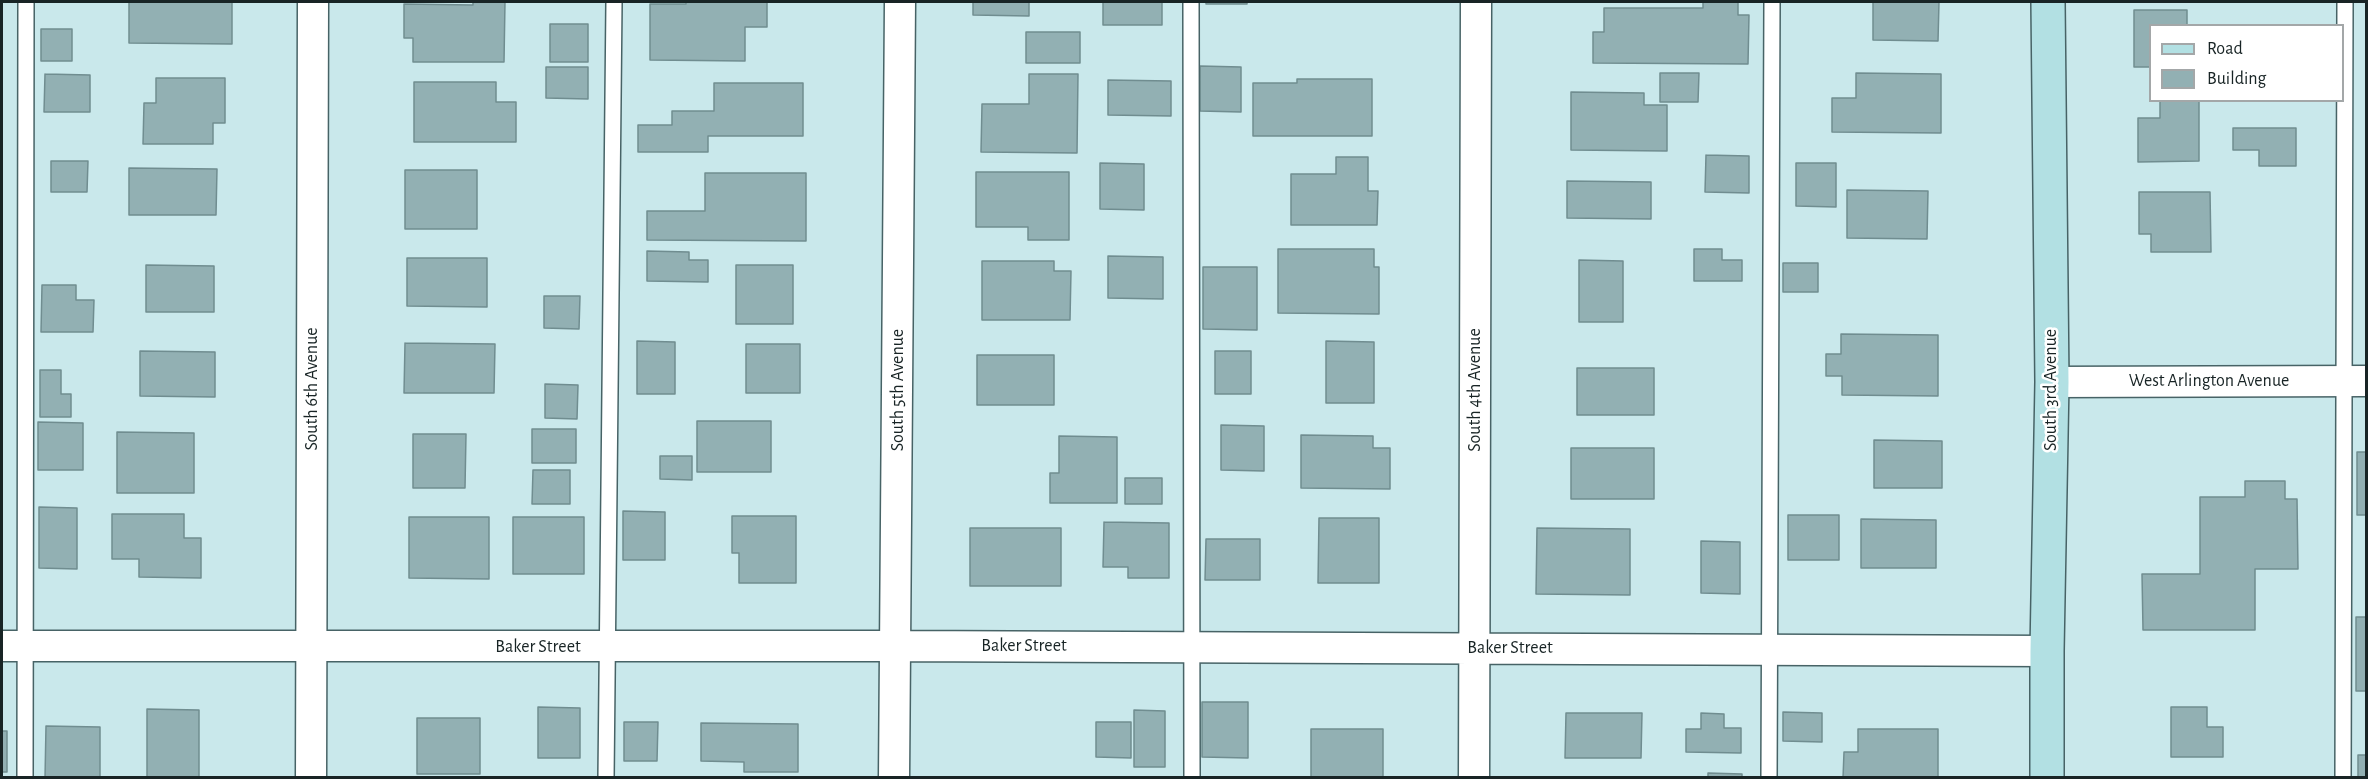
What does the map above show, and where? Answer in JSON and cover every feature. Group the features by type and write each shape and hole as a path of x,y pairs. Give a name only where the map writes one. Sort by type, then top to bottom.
{"street":[{"name":"South 6th Avenue","path":"311,777 313,2"},
{"name":"South 5th Avenue","path":"894,777 897,646 900,2"},
{"name":"South 4th Avenue","path":"1474,777 1476,2"},
{"name":"South 3rd Avenue","path":"2047,777 2052,382 2048,2"},
{"name":"West Arlington Avenue","path":"2052,382 2355,381"},
{"name":"Baker Street","path":"13,646 897,646 2047,651"}],"lane":[{"path":"25,777 13,646 26,2"},
{"path":"606,777 614,2"},
{"path":"1191,2 1194,647 1192,777"},
{"path":"1769,777 1772,2"},
{"path":"2343,777 2355,381 2345,2"}],"building":[{"path":"129,2 232,2 232,44 129,43"},
{"path":"473,2 505,2 504,62 413,62 413,38 404,38 404,4 473,5"},
{"path":"686,2 767,2 767,27 745,27 745,61 650,60 650,4 686,4"},
{"path":"973,2 1029,2 1029,16 973,15"},
{"path":"1103,2 1162,2 1162,25 1103,25"},
{"path":"1206,2 1247,2 1247,4 1206,4"},
{"path":"1703,2 1738,2 1738,15 1749,15 1748,64 1593,63 1593,32 1604,32 1604,8 1703,8"},
{"path":"1873,2 1939,2 1938,41 1873,40"},
{"path":"2134,10 2187,10 2187,24 2149,24 2149,67 2134,67"},
{"path":"550,24 588,24 588,62 550,62"},
{"path":"41,29 72,29 72,61 41,61"},
{"path":"1026,32 1080,32 1080,63 1026,63"},
{"path":"1200,66 1241,67 1241,112 1200,111"},
{"path":"546,67 588,67 588,99 546,98"},
{"path":"1660,73 1699,73 1698,102 1660,102"},
{"path":"1856,73 1941,74 1941,133 1832,132 1832,98 1856,98"},
{"path":"45,74 90,75 90,112 44,112"},
{"path":"1029,74 1078,74 1077,153 981,152 982,104 1029,104"},
{"path":"156,78 225,78 225,123 213,123 213,144 143,144 144,103 156,103"},
{"path":"1297,79 1372,79 1372,136 1253,136 1253,83 1297,83"},
{"path":"1108,80 1171,81 1171,116 1108,115"},
{"path":"414,82 496,82 496,102 516,102 516,142 414,142"},
{"path":"714,83 803,83 803,136 708,136 708,152 638,152 638,125 672,125 672,111 714,111"},
{"path":"1571,92 1644,93 1644,105 1667,105 1667,151 1571,150"},
{"path":"2160,102 2199,102 2199,161 2138,162 2138,118 2160,118"},
{"path":"2233,128 2296,128 2296,166 2259,166 2259,150 2233,150"},
{"path":"1706,155 1749,156 1749,193 1705,192"},
{"path":"1336,157 1368,157 1368,191 1378,191 1377,225 1291,225 1291,174 1336,174"},
{"path":"51,161 88,161 87,192 51,192"},
{"path":"1100,163 1144,164 1144,210 1100,209"},
{"path":"1796,163 1836,163 1836,207 1796,206"},
{"path":"129,168 217,169 216,215 129,215"},
{"path":"405,170 477,170 477,229 405,229"},
{"path":"976,172 1069,172 1069,240 1028,240 1028,227 976,227"},
{"path":"705,173 806,173 806,241 647,240 647,211 705,211"},
{"path":"1567,181 1651,182 1651,219 1567,218"},
{"path":"1847,190 1928,191 1927,239 1847,238"},
{"path":"2139,192 2210,192 2211,252 2151,252 2151,234 2139,234"},
{"path":"1278,249 1374,249 1374,267 1379,267 1379,314 1278,313"},
{"path":"1694,249 1722,249 1722,260 1742,260 1742,281 1694,281"},
{"path":"647,251 689,252 689,260 708,260 708,282 647,281"},
{"path":"1108,256 1163,257 1163,299 1108,298"},
{"path":"407,258 487,258 487,307 407,306"},
{"path":"1579,260 1623,261 1623,322 1579,322"},
{"path":"982,261 1054,261 1054,271 1071,271 1070,320 982,320"},
{"path":"1783,263 1818,263 1818,292 1783,292"},
{"path":"146,265 214,266 214,312 146,312"},
{"path":"736,265 793,265 793,324 736,324"},
{"path":"1203,267 1257,267 1257,330 1203,329"},
{"path":"42,285 76,285 76,300 94,300 93,332 41,332"},
{"path":"544,296 580,296 579,329 544,328"},
{"path":"1841,334 1938,335 1938,396 1842,395 1842,376 1826,376 1826,354 1841,354"},
{"path":"637,341 675,342 675,394 637,394"},
{"path":"1326,341 1374,342 1374,403 1326,403"},
{"path":"405,343 495,344 494,393 404,393"},
{"path":"746,344 800,344 800,393 746,393"},
{"path":"140,351 215,352 215,397 140,396"},
{"path":"1215,351 1251,351 1251,394 1215,394"},
{"path":"977,355 1054,355 1054,405 977,405"},
{"path":"1577,368 1654,368 1654,415 1577,415"},
{"path":"40,370 61,370 61,394 71,394 71,417 40,417"},
{"path":"545,384 578,385 577,419 545,418"},
{"path":"697,421 771,421 771,472 697,472"},
{"path":"38,422 83,423 83,470 38,470"},
{"path":"1221,425 1264,426 1264,471 1221,470"},
{"path":"532,429 576,429 576,463 532,463"},
{"path":"117,432 194,433 194,493 117,493"},
{"path":"413,434 466,434 465,488 413,488"},
{"path":"1301,435 1373,436 1373,448 1390,448 1390,489 1301,488"},
{"path":"1059,436 1117,437 1117,503 1050,503 1050,473 1059,473"},
{"path":"1874,440 1942,441 1942,488 1874,488"},
{"path":"1571,448 1654,448 1654,499 1571,499"},
{"path":"2357,452 2366,452 2366,515 2357,515"},
{"path":"660,456 692,456 692,480 660,479"},
{"path":"533,470 570,470 570,504 532,504"},
{"path":"1125,478 1162,478 1162,504 1125,504"},
{"path":"2245,481 2285,481 2285,499 2297,499 2298,569 2255,569 2255,630 2143,630 2142,574 2200,574 2200,497 2245,497"},
{"path":"39,507 77,508 77,569 39,568"},
{"path":"623,511 665,512 665,560 623,560"},
{"path":"112,514 184,514 184,538 201,538 201,578 139,577 139,559 112,559"},
{"path":"1788,515 1839,515 1839,560 1788,560"},
{"path":"732,516 796,516 796,583 739,583 739,553 732,553"},
{"path":"409,517 489,517 489,579 409,578"},
{"path":"513,517 584,517 584,574 513,574"},
{"path":"1319,518 1379,518 1379,583 1318,583"},
{"path":"1861,519 1936,520 1936,568 1861,568"},
{"path":"1104,522 1169,523 1169,578 1128,578 1128,567 1103,567"},
{"path":"970,528 1061,528 1061,586 970,586"},
{"path":"1537,528 1630,529 1630,595 1536,594"},
{"path":"1206,539 1260,539 1260,580 1205,580"},
{"path":"1701,541 1740,542 1740,594 1701,593"},
{"path":"2356,617 2366,617 2366,691 2356,691"},
{"path":"1202,702 1248,702 1248,758 1202,757"},
{"path":"538,707 580,708 580,758 538,758"},
{"path":"2171,707 2207,707 2207,727 2223,727 2223,757 2171,757"},
{"path":"147,709 199,710 199,778 147,778"},
{"path":"1134,710 1165,711 1165,767 1134,767"},
{"path":"1783,712 1822,713 1822,742 1783,741"},
{"path":"1566,713 1642,713 1641,758 1565,758"},
{"path":"1701,713 1724,714 1724,728 1741,728 1741,753 1686,752 1686,729 1701,729"},
{"path":"417,718 480,718 480,774 417,774"},
{"path":"624,722 658,722 657,761 624,761"},
{"path":"1096,722 1131,722 1131,758 1096,757"},
{"path":"701,723 798,724 798,772 744,772 744,762 701,761"},
{"path":"46,726 100,727 100,778 45,778"},
{"path":"1311,729 1383,729 1383,778 1311,778"},
{"path":"1858,729 1938,729 1938,778 1843,778 1844,752 1858,752"},
{"path":"2,731 7,731 7,772 2,772"},
{"path":"2358,755 2366,755 2366,778 2358,778"},
{"path":"1708,773 1742,774 1742,778 1708,778"}]}
